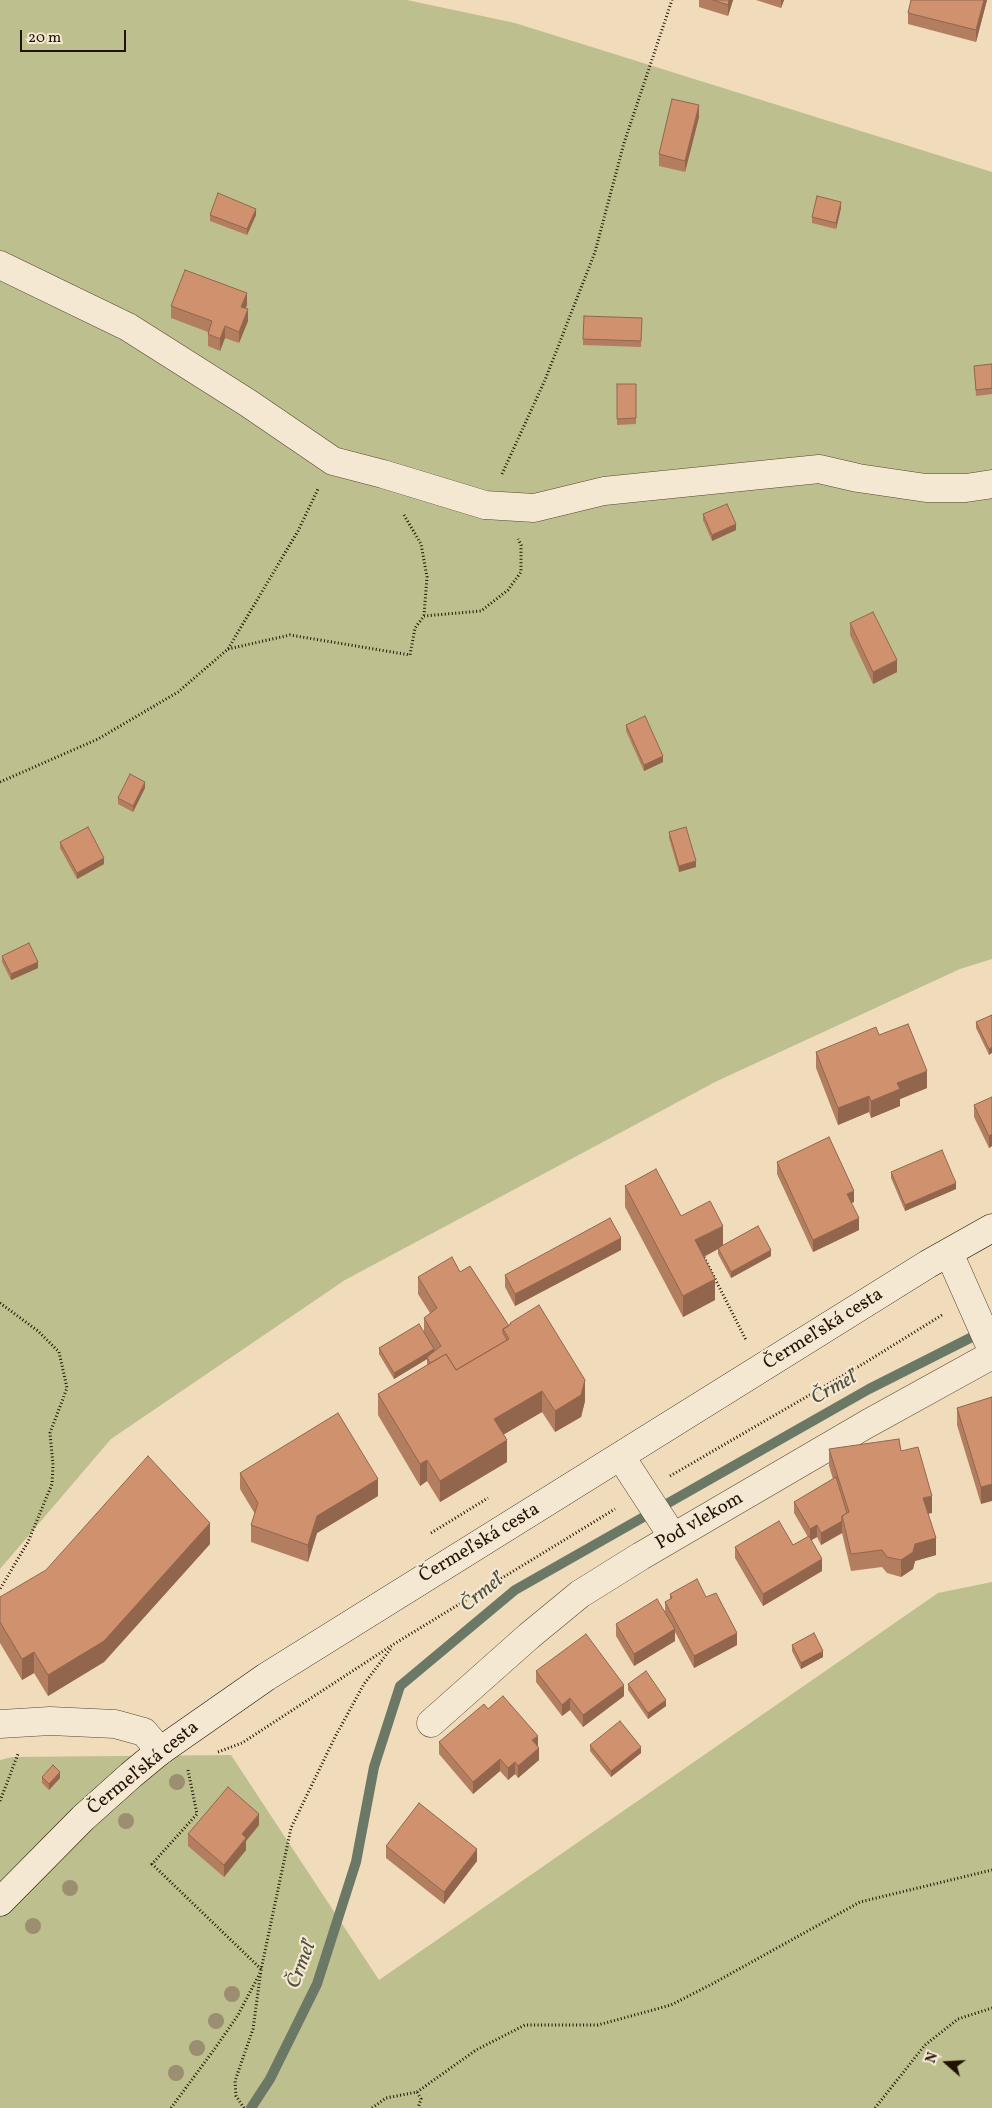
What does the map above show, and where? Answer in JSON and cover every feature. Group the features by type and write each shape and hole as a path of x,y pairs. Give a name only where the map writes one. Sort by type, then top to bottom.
{"street":[{"path":"0,265 128,327 248,403 333,461 494,506 534,508 604,491 818,469 858,478 926,488 966,488 992,484"},
{"name":"Čermeľská cesta","path":"0,1913 6,1895 83,1818 160,1752 275,1671 949,1252 992,1228"},
{"name":"Pod vlekom","path":"431,1723 529,1636 580,1594 668,1530 867,1424 990,1347 949,1252"},
{"path":"621,1457 668,1530"},
{"path":"13,1723 79,1722 115,1724 144,1732 160,1752"}],"path":[{"path":"424,616 481,610 508,590 521,572 520,545 494,506 508,463 545,380 595,252 624,143 672,0"},
{"path":"0,782 98,739 178,692 228,649 298,530 333,461"},
{"path":"228,649 290,635 410,655 414,628 424,616 427,577 421,544 383,474"},
{"path":"704,1257 746,1340"},
{"path":"210,1755 242,1743 394,1644 565,1538 646,1495 971,1301"},
{"path":"0,1303 38,1330 59,1352 67,1388 50,1433 53,1465 52,1484 28,1542 0,1589"},
{"path":"244,2108 236,2096 235,2081 254,2028 261,1970 291,1828 335,1737 364,1684 394,1644"},
{"path":"0,1801 17,1760 13,1723"},
{"path":"189,1771 197,1814 152,1864 261,1970"},
{"path":"372,2108 386,2098 416,2092 476,2050 525,2025 598,2025 671,2005 860,1902 992,1870"},
{"path":"171,2108 238,2015 261,1970"},
{"path":"875,2108 925,2045 958,2020 992,2008"},
{"path":"416,2092 421,2099 418,2108"}],"green space":[{"path":"0,0 407,0 515,23 992,172 992,959 960,969 717,1081 345,1280 111,1439 0,1569"},
{"path":"992,1582 992,2108 0,2108 0,1760 12,1757 231,1755 379,1980 938,1593"}],"building":[{"path":"713,0 729,0 728,5"},
{"path":"911,0 984,0 976,30 908,13"},
{"path":"672,99 699,105 685,161 659,154"},
{"path":"218,193 256,209 247,229 210,215"},
{"path":"817,196 841,202 836,223 812,217"},
{"path":"185,270 247,293 241,307 248,309 239,332 225,326 220,339 208,334 212,321 171,306"},
{"path":"584,316 642,318 641,341 583,339"},
{"path":"992,364 992,388 976,390 974,366"},
{"path":"617,384 636,384 636,418 617,419"},
{"path":"727,504 736,524 712,535 703,514"},
{"path":"873,612 897,660 873,672 850,623"},
{"path":"645,716 663,756 644,765 626,725"},
{"path":"130,774 145,782 133,806 118,798"},
{"path":"88,827 104,858 77,873 60,842"},
{"path":"686,827 696,861 679,866 669,832"},
{"path":"29,943 38,962 11,974 2,956"},
{"path":"992,1015 992,1047 989,1049 976,1022"},
{"path":"908,1024 927,1071 897,1083 900,1089 871,1101 869,1096 838,1108 816,1052 876,1027 879,1035"},
{"path":"992,1097 992,1134 989,1136 974,1105"},
{"path":"829,1137 854,1191 847,1194 859,1218 813,1240 777,1162"},
{"path":"942,1150 956,1183 905,1205 891,1172"},
{"path":"656,1169 681,1216 710,1201 723,1226 695,1240 715,1279 683,1296 625,1186"},
{"path":"610,1218 621,1238 515,1294 505,1275"},
{"path":"758,1226 771,1250 731,1272 718,1248"},
{"path":"452,1257 460,1272 470,1266 509,1326 503,1329 507,1340 456,1370 446,1354 430,1363 427,1357 441,1346 424,1318 437,1308 418,1277"},
{"path":"539,1305 585,1380 581,1395 555,1411 542,1391 494,1419 507,1440 440,1481 427,1460 420,1464 378,1394 446,1354 456,1370 509,1339 503,1329"},
{"path":"419,1324 434,1349 394,1373 379,1348"},
{"path":"992,1397 992,1484 981,1487 957,1408"},
{"path":"338,1413 378,1479 317,1516 308,1545 251,1525 258,1503 240,1473"},
{"path":"899,1439 901,1451 918,1447 932,1496 923,1498 936,1538 915,1544 913,1552 901,1560 887,1557 882,1550 851,1554 842,1516 849,1512 829,1449"},
{"path":"148,1456 210,1523 104,1641 48,1675 34,1652 22,1659 0,1622 0,1597 46,1570"},
{"path":"836,1477 847,1513 842,1516 842,1521 821,1533 817,1525 810,1529 794,1502"},
{"path":"779,1521 793,1545 809,1536 822,1559 763,1594 735,1547"},
{"path":"697,1579 706,1597 716,1593 737,1633 694,1656 665,1602 672,1598 670,1594"},
{"path":"657,1599 675,1629 634,1654 616,1624"},
{"path":"814,1633 823,1651 801,1663 792,1645"},
{"path":"586,1634 624,1685 583,1715 570,1698 562,1705 536,1671"},
{"path":"646,1671 666,1700 648,1713 628,1684"},
{"path":"503,1696 538,1736 532,1740 539,1748 518,1766 515,1762 508,1768 500,1759 473,1782 439,1742 484,1704 488,1709"},
{"path":"620,1721 641,1747 611,1771 590,1745"},
{"path":"53,1765 60,1772 49,1784 42,1777"},
{"path":"228,1787 259,1814 242,1834 246,1838 224,1865 188,1834"},
{"path":"419,1803 477,1849 444,1892 386,1846"}],"waterway":[{"name":"Črmeľ","path":"251,2108 270,2079 317,1984 356,1862 374,1767 400,1686 515,1590 869,1389 982,1332"}]}
